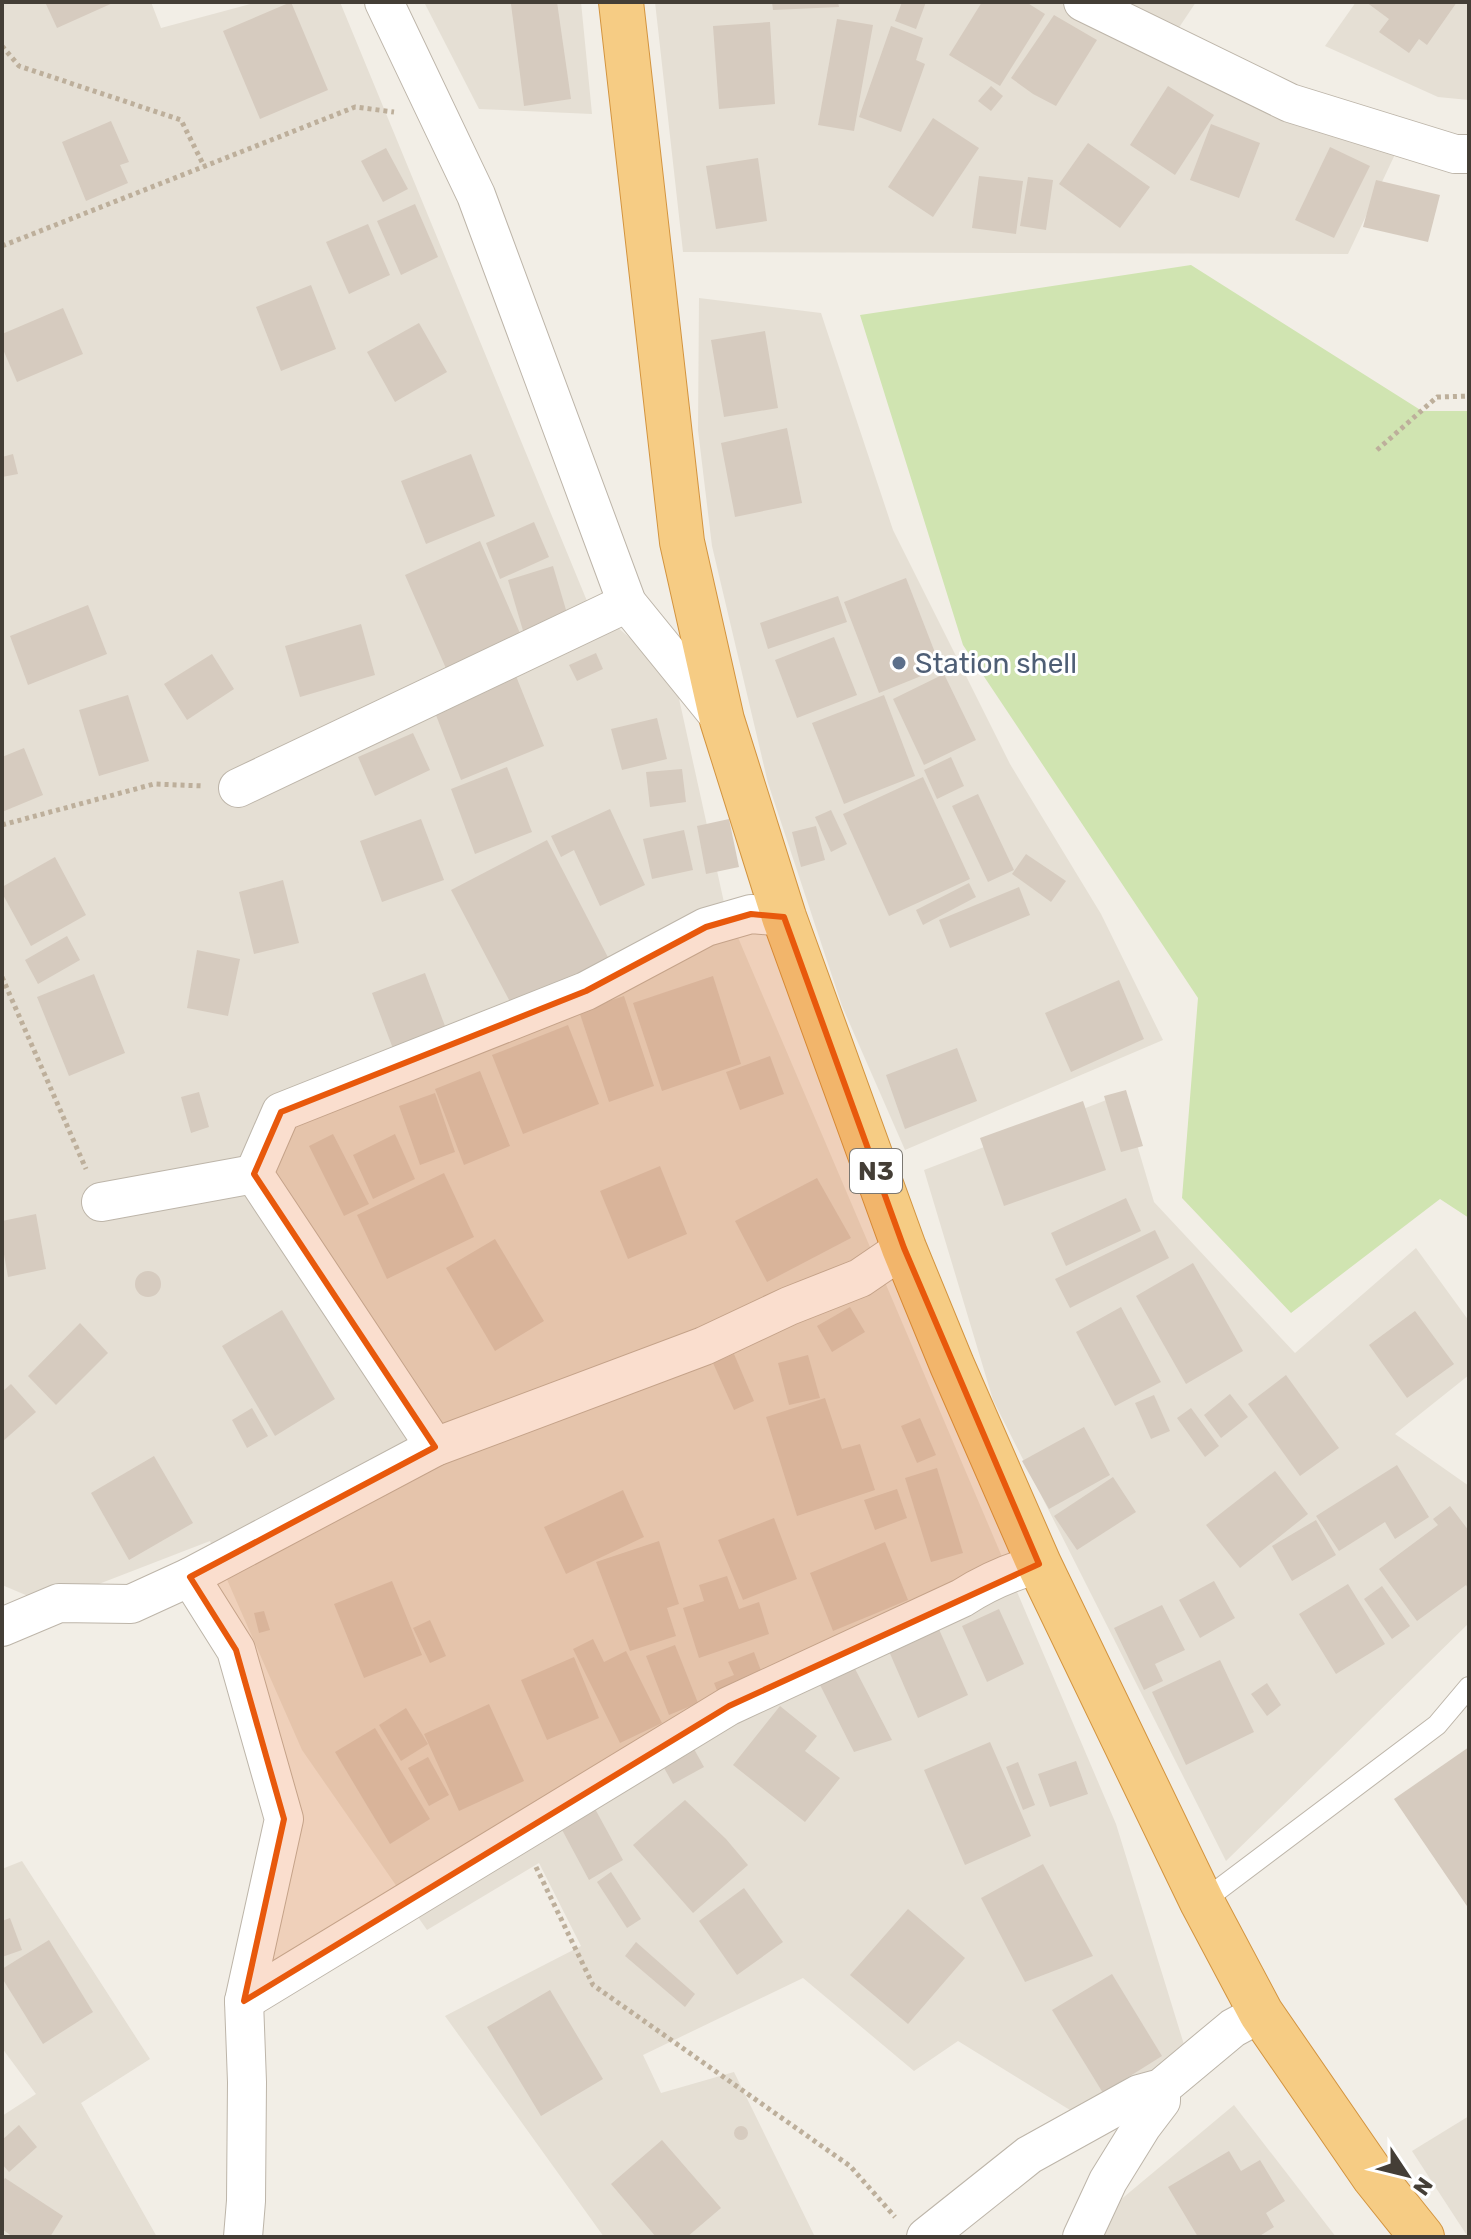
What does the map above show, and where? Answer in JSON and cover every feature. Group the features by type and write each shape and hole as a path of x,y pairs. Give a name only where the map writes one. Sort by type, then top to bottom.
{"highway":[{"name":"N3","path":"621,2 682,542 722,720 784,917 904,1248 952,1365 1039,1564 1202,1902 1261,2013 1374,2177 1422,2237"}],"street":[{"path":"384,2 476,195 627,603 722,720"},
{"path":"1083,2 1290,103 1455,154 1469,154"},
{"path":"238,788 627,603"},
{"path":"254,1174 281,1112 586,991 706,927 751,914 784,917"},
{"path":"101,1202 254,1174"},
{"path":"254,1174 435,1447"},
{"path":"2,1627 59,1603 131,1604 190,1577 435,1447 704,1346 789,1306 860,1278 904,1248"},
{"path":"244,2001 729,1706 976,1589 1039,1564"},
{"path":"190,1577 236,1650 284,1819 244,2001 247,2082 243,2237"},
{"path":"914,2231 1029,2155 1139,2094 1161,2088 1233,2028 1261,2013"},
{"path":"1082,2237 1108,2181 1161,2101 1161,2088"}],"lane":[{"path":"1202,1902 1437,1725 1469,1687"}],"path":[{"path":"2,46 19,66 181,120 204,166"},
{"path":"2,246 355,107 393,112 434,106"},
{"path":"1377,450 1437,397 1469,396"},
{"path":"2,825 154,784 238,788"},
{"path":"2,977 101,1202"},
{"path":"520,1833 593,1985 850,2166 914,2231"}],"highlighted area":[{"path":"751,914 784,917 904,1248 1039,1564 729,1706 244,2001 284,1819 236,1650 190,1577 435,1447 254,1174 281,1112 586,991 706,927"}],"shaded area":[{"path":"2,2 151,2 161,28 258,2 340,2 587,601 674,676 725,907 1116,1824 1186,2051 1091,2123 958,2041 914,2071 803,1978 643,2055 661,2093 734,2072 815,2237 604,2237 445,2016 581,1946 539,1863 427,1930 302,1750 210,1541 47,1604 2,1585"},
{"path":"424,2 581,2 592,114 479,109"},
{"path":"655,2 1196,2 1160,56 1398,148 1348,254 683,252"},
{"path":"1356,2 1469,2 1469,100 1438,97 1325,46"},
{"path":"699,298 821,313 893,530 1010,764 1101,914 1163,1040 905,1150 842,1006 768,783 712,546 698,430"},
{"path":"1122,1094 1154,1202 1295,1353 1416,1248 1469,1321 1469,1375 1395,1434 1469,1486 1469,1623 1226,1861 993,1400 924,1170"},
{"path":"22,1861 150,2059 81,2103 157,2237 2,2237 2,2116 36,2094 2,2048 2,1869"},
{"path":"1234,2105 1336,2237 1076,2237"},
{"path":"1469,2116 1469,2237 1468,2237 1412,2151"}],"green space":[{"path":"1191,265 1422,411 1469,411 1469,1218 1440,1199 1291,1313 1182,1198 1198,998 963,645 860,315"}],"building":[{"path":"45,2 115,2 57,28"},
{"path":"291,2 328,90 260,119 223,31"},
{"path":"557,2 571,99 524,106 511,4"},
{"path":"772,2 838,2 839,7 773,10"},
{"path":"902,2 926,2 916,29 895,21"},
{"path":"982,2 1026,2 1045,14 1000,86 949,55"},
{"path":"1366,2 1457,2 1427,45 1419,39 1409,53 1379,32 1389,19"},
{"path":"1054,15 1097,40 1056,106 1011,78"},
{"path":"837,19 873,25 854,131 818,125"},
{"path":"770,22 775,104 719,109 713,26"},
{"path":"891,26 923,38 916,60 925,64 901,132 859,117"},
{"path":"991,86 1003,96 991,111 978,101"},
{"path":"1168,86 1214,115 1175,175 1130,145"},
{"path":"933,118 979,148 933,217 888,187"},
{"path":"111,121 129,162 120,165 128,183 86,201 62,142"},
{"path":"1211,124 1260,143 1239,198 1190,180"},
{"path":"1088,143 1150,187 1120,228 1059,184"},
{"path":"1330,147 1370,166 1334,238 1295,220"},
{"path":"386,148 408,189 383,202 361,161"},
{"path":"758,158 767,221 716,229 706,166"},
{"path":"979,176 1023,181 1016,234 972,228"},
{"path":"1028,177 1053,180 1046,230 1020,226"},
{"path":"1376,180 1440,195 1428,242 1363,227"},
{"path":"415,204 438,257 401,275 377,221"},
{"path":"368,224 390,275 349,294 326,242"},
{"path":"311,285 336,349 281,371 256,307"},
{"path":"63,308 83,354 17,382 2,347 2,334"},
{"path":"419,323 447,372 395,402 367,352"},
{"path":"765,331 778,408 724,417 711,340"},
{"path":"787,428 802,503 735,517 721,443"},
{"path":"13,454 18,474 2,477 2,457"},
{"path":"471,454 495,516 426,544 401,481"},
{"path":"534,522 549,557 500,579 486,543"},
{"path":"480,541 523,640 448,673 405,575"},
{"path":"553,566 569,620 524,634 508,580"},
{"path":"906,578 941,668 879,693 844,602"},
{"path":"838,596 847,622 768,649 760,623"},
{"path":"88,605 107,654 28,685 10,636"},
{"path":"361,624 375,675 300,697 285,646"},
{"path":"834,637 857,695 797,718 775,660"},
{"path":"596,653 603,669 577,681 569,665"},
{"path":"212,654 234,689 187,720 164,684"},
{"path":"944,674 976,740 924,765 893,699"},
{"path":"516,676 544,746 461,780 434,710"},
{"path":"128,695 149,761 99,776 79,710"},
{"path":"884,695 915,776 844,804 812,723"},
{"path":"657,718 667,759 622,770 611,729"},
{"path":"413,733 430,770 375,796 358,757"},
{"path":"24,748 43,795 2,812 2,757"},
{"path":"951,757 964,786 937,799 924,770"},
{"path":"507,767 532,832 475,854 451,789"},
{"path":"682,769 686,802 650,807 646,772"},
{"path":"923,777 970,879 889,916 843,814"},
{"path":"978,794 1014,870 988,882 952,806"},
{"path":"610,809 645,885 600,906 574,850 561,857 551,836"},
{"path":"831,810 847,844 831,852 815,817"},
{"path":"421,819 444,880 382,902 360,841"},
{"path":"729,819 739,867 706,874 697,826"},
{"path":"816,826 825,860 801,867 792,832"},
{"path":"684,830 693,870 652,879 643,839"},
{"path":"547,840 612,965 517,1015 451,890"},
{"path":"1026,854 1066,881 1051,902 1012,874"},
{"path":"55,857 86,915 31,946 2,893 2,887"},
{"path":"283,880 299,943 254,954 239,892"},
{"path":"969,883 976,897 923,925 916,910"},
{"path":"1019,887 1030,915 950,948 939,920"},
{"path":"67,936 80,960 38,984 25,960"},
{"path":"197,950 240,959 228,1016 187,1008"},
{"path":"425,973 448,1034 395,1054 372,993"},
{"path":"94,974 125,1053 69,1076 37,997"},
{"path":"713,976 741,1064 662,1091 633,1003"},
{"path":"1119,980 1144,1039 1071,1072 1045,1013"},
{"path":"624,996 654,1086 609,1102 579,1011"},
{"path":"568,1025 599,1104 523,1134 492,1055"},
{"path":"957,1048 977,1101 905,1129 886,1075"},
{"path":"770,1056 784,1094 740,1110 726,1072"},
{"path":"480,1071 510,1146 464,1165 435,1089"},
{"path":"1126,1090 1143,1146 1121,1152 1104,1096"},
{"path":"199,1092 209,1127 191,1133 181,1097"},
{"path":"435,1093 455,1152 420,1165 399,1106"},
{"path":"1083,1101 1106,1170 1004,1206 980,1138"},
{"path":"333,1134 369,1204 344,1216 309,1146"},
{"path":"395,1134 415,1179 373,1199 353,1155"},
{"path":"660,1166 687,1234 628,1259 600,1191"},
{"path":"444,1173 474,1237 387,1279 357,1215"},
{"path":"817,1178 851,1238 767,1282 735,1221"},
{"path":"1126,1198 1141,1231 1066,1266 1051,1233"},
{"path":"36,1214 46,1269 8,1277 2,1221"},
{"path":"1155,1230 1169,1258 1070,1308 1055,1279"},
{"path":"495,1239 544,1321 495,1351 446,1268"},
{"path":"1193,1263 1243,1351 1186,1384 1136,1296"},
{"path":"148,1271 157,1275 161,1284 157,1293 148,1297 139,1293 135,1284 139,1275"},
{"path":"850,1307 865,1332 832,1352 817,1326"},
{"path":"1121,1307 1161,1382 1115,1406 1076,1332"},
{"path":"282,1310 335,1399 275,1436 222,1346"},
{"path":"1415,1311 1454,1364 1407,1398 1369,1345"},
{"path":"80,1323 108,1353 56,1405 28,1376"},
{"path":"734,1354 754,1401 734,1410 713,1363"},
{"path":"808,1355 820,1398 789,1405 778,1363"},
{"path":"1286,1375 1339,1448 1300,1476 1248,1404"},
{"path":"11,1384 36,1412 2,1442 2,1392"},
{"path":"1230,1394 1248,1417 1221,1438 1204,1415"},
{"path":"1154,1395 1170,1431 1151,1439 1135,1403"},
{"path":"825,1398 842,1449 860,1444 875,1490 797,1516 766,1417"},
{"path":"252,1408 268,1436 247,1448 232,1420"},
{"path":"1191,1408 1219,1446 1205,1457 1177,1418"},
{"path":"920,1418 936,1455 917,1463 901,1426"},
{"path":"1084,1427 1110,1475 1049,1509 1022,1461"},
{"path":"154,1456 193,1523 129,1560 91,1493"},
{"path":"1397,1465 1429,1517 1395,1539 1385,1522 1339,1551 1316,1516"},
{"path":"937,1468 963,1553 931,1562 905,1478"},
{"path":"1275,1471 1308,1514 1240,1568 1206,1525"},
{"path":"1113,1477 1136,1512 1077,1550 1054,1516"},
{"path":"897,1489 907,1518 875,1530 864,1500"},
{"path":"623,1490 644,1537 566,1574 544,1527"},
{"path":"1450,1506 1469,1531 1469,1590 1466,1585 1417,1621 1379,1569 1438,1525 1433,1519"},
{"path":"774,1518 797,1579 743,1600 718,1540"},
{"path":"1316,1520 1336,1555 1292,1581 1272,1546"},
{"path":"659,1541 679,1604 667,1608 676,1636 630,1651 596,1562"},
{"path":"885,1542 908,1600 833,1631 810,1573"},
{"path":"727,1576 739,1609 759,1602 769,1634 699,1658 683,1608 704,1601 699,1585"},
{"path":"392,1581 422,1655 364,1678 334,1604"},
{"path":"1214,1581 1235,1618 1200,1638 1179,1600"},
{"path":"1348,1584 1385,1644 1336,1674 1299,1614"},
{"path":"1382,1586 1410,1626 1392,1639 1364,1599"},
{"path":"1162,1605 1185,1650 1155,1664 1163,1681 1144,1690 1114,1628"},
{"path":"999,1609 1024,1664 987,1682 962,1626"},
{"path":"264,1611 270,1630 259,1633 254,1613"},
{"path":"430,1620 446,1656 430,1663 413,1628"},
{"path":"938,1627 968,1695 918,1718 888,1649"},
{"path":"593,1639 604,1662 626,1651 662,1723 620,1743 573,1649"},
{"path":"675,1645 698,1703 669,1715 646,1656"},
{"path":"754,1652 763,1676 718,1693 714,1683 734,1675 728,1662"},
{"path":"574,1657 599,1718 547,1740 521,1680"},
{"path":"1220,1660 1254,1732 1186,1765 1152,1692"},
{"path":"853,1665 892,1740 854,1752 819,1683"},
{"path":"1267,1683 1281,1705 1267,1716 1251,1694"},
{"path":"489,1704 524,1781 459,1811 424,1734"},
{"path":"780,1706 817,1736 805,1751 840,1778 805,1822 733,1765"},
{"path":"406,1708 428,1744 401,1761 379,1725"},
{"path":"375,1728 430,1819 390,1844 335,1752"},
{"path":"990,1742 1031,1836 965,1865 924,1770"},
{"path":"1469,1747 1469,1909 1394,1799"},
{"path":"694,1749 704,1767 673,1784 663,1766"},
{"path":"428,1757 449,1795 429,1806 408,1768"},
{"path":"1076,1761 1088,1794 1050,1807 1038,1774"},
{"path":"1018,1762 1035,1805 1023,1810 1006,1767"},
{"path":"685,1800 748,1865 693,1913 633,1845"},
{"path":"594,1807 623,1860 589,1880 560,1826"},
{"path":"1043,1864 1093,1956 1025,1982 981,1898"},
{"path":"611,1872 641,1919 627,1928 597,1882"},
{"path":"744,1888 783,1942 737,1975 699,1921"},
{"path":"908,1909 965,1958 908,2024 850,1975"},
{"path":"10,1918 22,1950 2,1957 2,1921"},
{"path":"49,1940 93,2012 43,2044 2,1978 2,1969"},
{"path":"636,1942 695,1994 685,2007 625,1956"},
{"path":"1112,1974 1162,2056 1103,2093 1052,2010"},
{"path":"550,1990 603,2079 541,2116 487,2027"},
{"path":"19,2125 37,2147 9,2172 2,2164 2,2140"},
{"path":"741,2126 748,2133 741,2140 734,2133"},
{"path":"662,2140 721,2208 687,2237 656,2237 611,2184"},
{"path":"1229,2151 1241,2171 1260,2160 1285,2201 1266,2213 1274,2227 1258,2237 1198,2237 1168,2187"},
{"path":"5,2178 63,2216 50,2237 13,2237 2,2229 2,2183"}],"place":[{"name":"Station shell","path":"899,663"}]}
